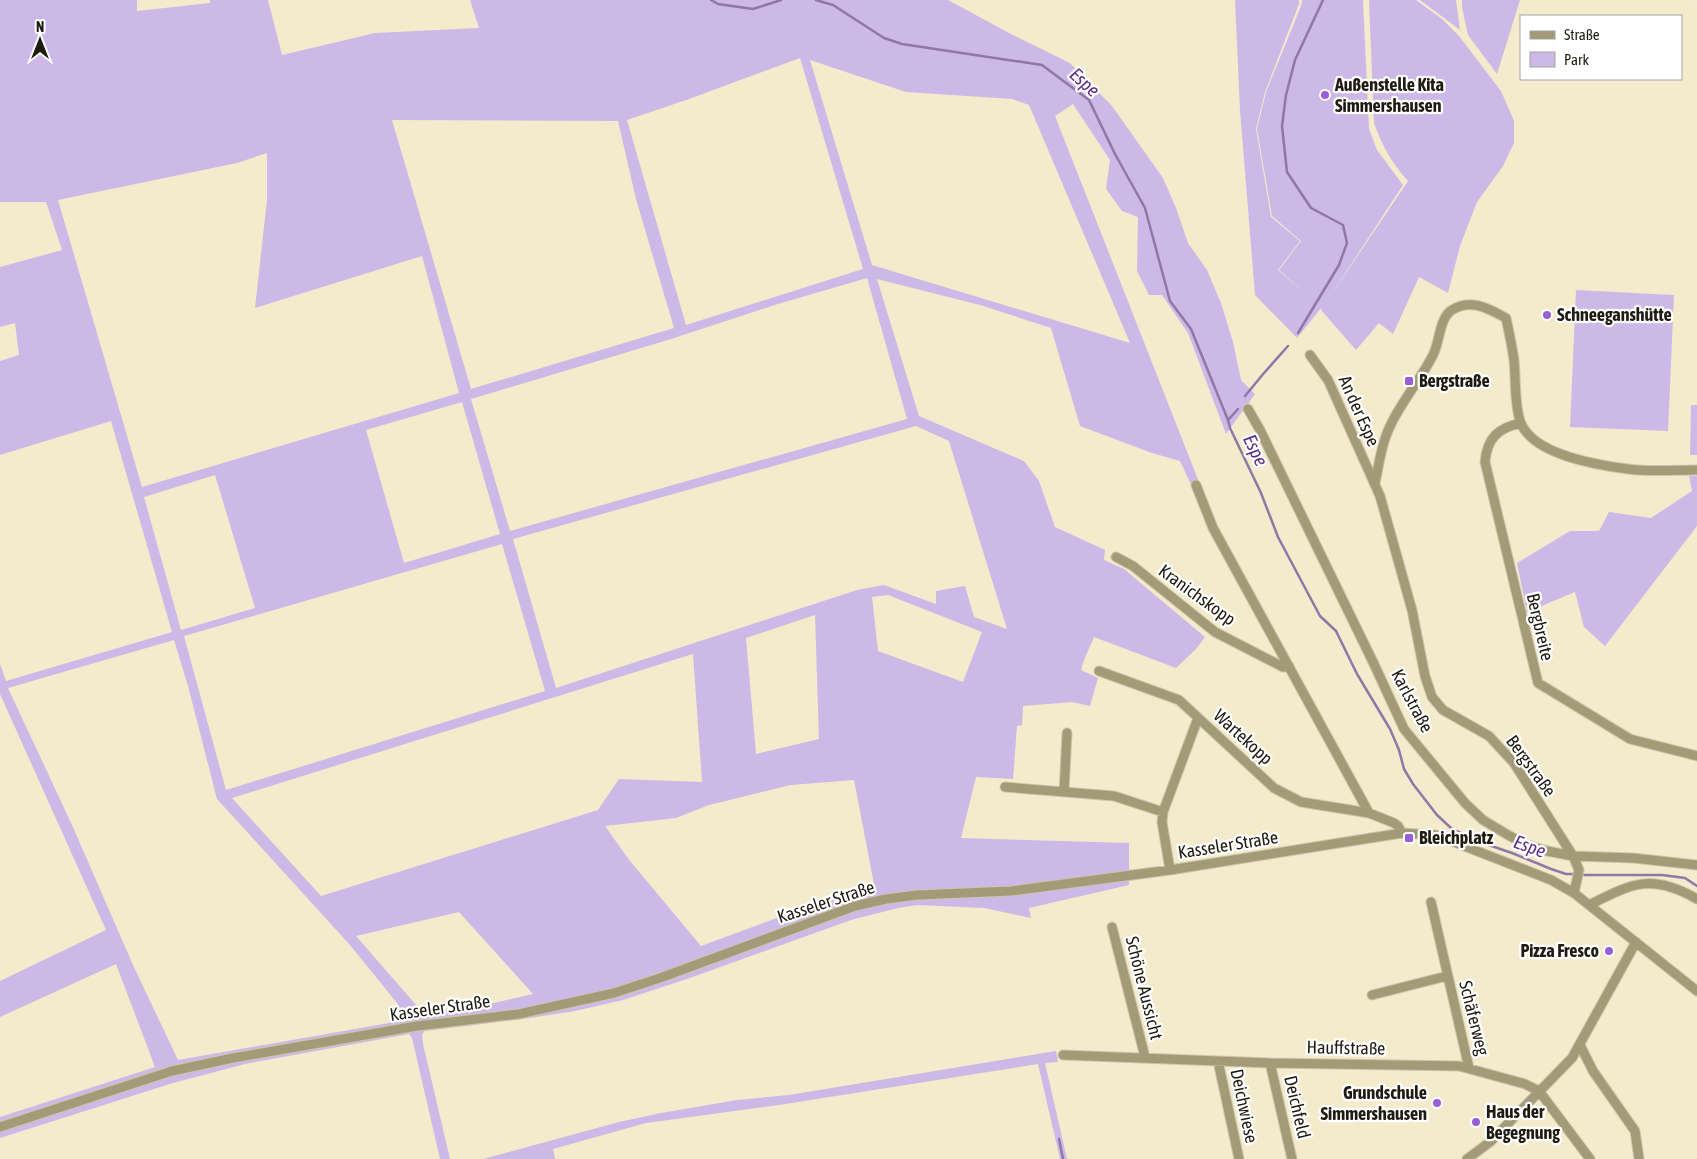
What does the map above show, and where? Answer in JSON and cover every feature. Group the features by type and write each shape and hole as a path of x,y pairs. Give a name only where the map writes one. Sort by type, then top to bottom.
{"street":[{"path":"1375,483 1384,441 1391,425 1434,353 1444,320 1450,311 1457,307 1477,305 1506,318 1514,359 1517,407 1521,423 1537,442 1547,449 1585,461 1629,469 1697,470"},
{"name":"An der Espe","path":"1310,355 1328,380 1375,483"},
{"name":"Karlstraße","path":"1248,409 1265,439 1404,729 1465,803 1483,820 1527,845 1562,855 1633,858 1697,865"},
{"name":"Bergbreite","path":"1521,423 1507,426 1498,432 1490,442 1485,462 1538,683 1630,739 1697,756"},
{"name":"Bergstraße","path":"1375,483 1385,510 1412,610 1425,676 1432,697 1443,710 1489,736 1514,763 1573,856 1579,870 1574,893"},
{"path":"1196,485 1213,528 1368,812 1394,823 1402,833"},
{"name":"Kranichskopp","path":"1116,556 1133,566 1215,632 1283,667 1289,666"},
{"name":"Wartekopp","path":"1099,671 1179,700 1274,788 1301,802 1368,812"},
{"path":"1170,870 1162,822 1163,812 1198,718"},
{"path":"1064,792 1067,733"},
{"path":"1005,787 1114,796 1163,812"},
{"name":"Kasseler Straße","path":"0,1128 172,1071 416,1026 520,1014 614,993 660,978 855,906 886,899 917,895 1011,891 1170,870 1402,833 1436,835 1551,880 1574,893 1697,991"},
{"path":"1589,905 1622,888 1642,883 1662,884 1679,889 1697,899"},
{"name":"Schäferweg","path":"1431,902 1469,1068"},
{"name":"Schöne Aussicht","path":"1112,927 1145,1057"},
{"path":"1467,1159 1490,1142 1572,1058 1636,942"},
{"name":"Schäferweg","path":"1372,995 1447,976"},
{"path":"1580,1045 1593,1071 1635,1131 1639,1159"},
{"name":"Hauffstraße","path":"1063,1055 1270,1063 1459,1066 1525,1084 1539,1091"},
{"name":"Deichwiese","path":"1218,1061 1239,1159"},
{"name":"Deichfeld","path":"1270,1063 1292,1159"},
{"path":"1539,1091 1590,1159"}],"green space":[{"path":"0,0 137,0 137,11 210,3 210,0 268,0 282,55 375,33 479,28 470,0 948,0 1070,63 1112,106 1163,178 1188,243 1207,270 1221,303 1233,342 1241,380 1255,394 1226,434 1188,333 1162,295 1149,295 1137,271 1138,217 1122,211 1106,189 1110,160 1073,104 1055,116 1201,487 1193,489 1180,461 1152,453 1080,426 1051,328 980,305 877,279 919,416 1024,461 1039,481 1055,527 1105,550 1104,560 1124,569 1205,637 1196,649 1176,668 1094,637 1081,670 1098,678 1090,706 1072,702 1023,706 1022,725 1017,726 1013,779 976,777 961,838 1129,843 1129,885 1029,908 1031,918 984,908 917,905 898,908 851,920 623,1000 575,1011 425,1031 422,1034 423,1044 450,1159 440,1159 412,1038 409,1034 245,1064 173,1083 0,1138 0,1117 155,1067 116,964 0,1017 0,981 106,930 0,694 0,664 6,681 172,632 111,421 0,455 0,361 19,355 15,323 0,327 0,267 62,250 46,202 0,202","holes":["800,58 863,269 686,325 627,120","810,60 906,92 1012,99 1029,105 1130,343 872,265","392,120 618,121 636,199 674,328 471,389","267,153 267,200 255,308 422,256 459,393 142,487 58,200 237,163","867,278 907,419 510,531 471,399","462,402 500,534 404,563 366,430","916,426 949,441 1007,629 974,617 965,586 936,591 936,604 884,585 857,590 556,688 513,539","215,475 255,608 181,630 144,497","502,544 545,691 226,790 184,636","888,595 982,632 963,682 878,651 872,597","815,615 819,739 756,754 746,638","174,640 188,686 217,799 350,945 397,1003 406,1020 178,1060 133,965 72,825 8,688","693,654 702,782 619,779 598,810 321,896 232,798","854,780 874,884 842,892 701,946 630,861 605,826 676,818 709,805 791,785","459,912 533,994 494,1003 423,1013 356,936"]},
{"path":"1235,0 1299,0 1265,92 1256,129 1271,217 1300,241 1278,270 1309,297 1279,270 1301,241 1272,216 1257,129 1266,92 1302,0 1363,0 1369,129 1377,150 1403,185 1327,301 1408,181 1388,153 1374,123 1369,0 1416,0 1442,19 1459,36 1501,91 1514,121 1514,143 1503,166 1477,202 1460,246 1448,293 1419,277 1393,334 1379,323 1356,350 1321,310 1322,307 1297,338 1255,295 1240,110"},
{"path":"1420,0 1456,0 1460,30"},
{"path":"1462,0 1520,0 1497,74 1468,35"},
{"path":"1576,290 1674,295 1668,431 1570,427"},
{"path":"1691,405 1697,405 1697,455 1690,455"},
{"path":"1689,476 1697,476 1697,526 1605,646 1584,627 1575,592 1527,612 1517,563 1570,531 1599,531 1609,512 1651,518 1692,491"},
{"path":"1056,1051 1058,1062 1045,1063 1067,1159 1060,1159 1038,1064 779,1105 646,1123 553,1149 555,1159 483,1159 619,1122 661,1113 737,1100 789,1095"}],"waterway":[{"name":"Espe","path":"711,0 718,4 753,9 781,0"},
{"name":"Espe","path":"816,0 833,5 884,38 902,44 1042,65 1089,100 1115,154 1145,208 1170,301 1191,329 1230,428 1261,493 1278,537 1320,616 1336,631 1357,674 1390,729 1399,750 1404,769 1413,784 1437,815 1451,828 1477,841 1551,869 1566,874 1576,874"},
{"path":"1298,333 1339,265 1347,243 1343,225 1311,208 1287,172 1282,126 1286,95 1295,60 1323,0"},
{"path":"1245,396 1288,346"},
{"path":"1229,419 1238,409"},
{"name":"Espe","path":"1581,875 1662,875 1685,878 1697,886"},
{"path":"1059,1139 1063,1159"}],"place":[{"name":"Außenstelle Kita Simmershausen","path":"1325,95"},
{"name":"Schneeganshütte","path":"1547,315"},
{"name":"Bergstraße","path":"1409,381"},
{"name":"Bleichplatz","path":"1409,838"},
{"name":"Pizza Fresco","path":"1609,951"},
{"name":"Grundschule Simmershausen","path":"1437,1103"},
{"name":"Haus der Begegnung","path":"1476,1122"}]}
